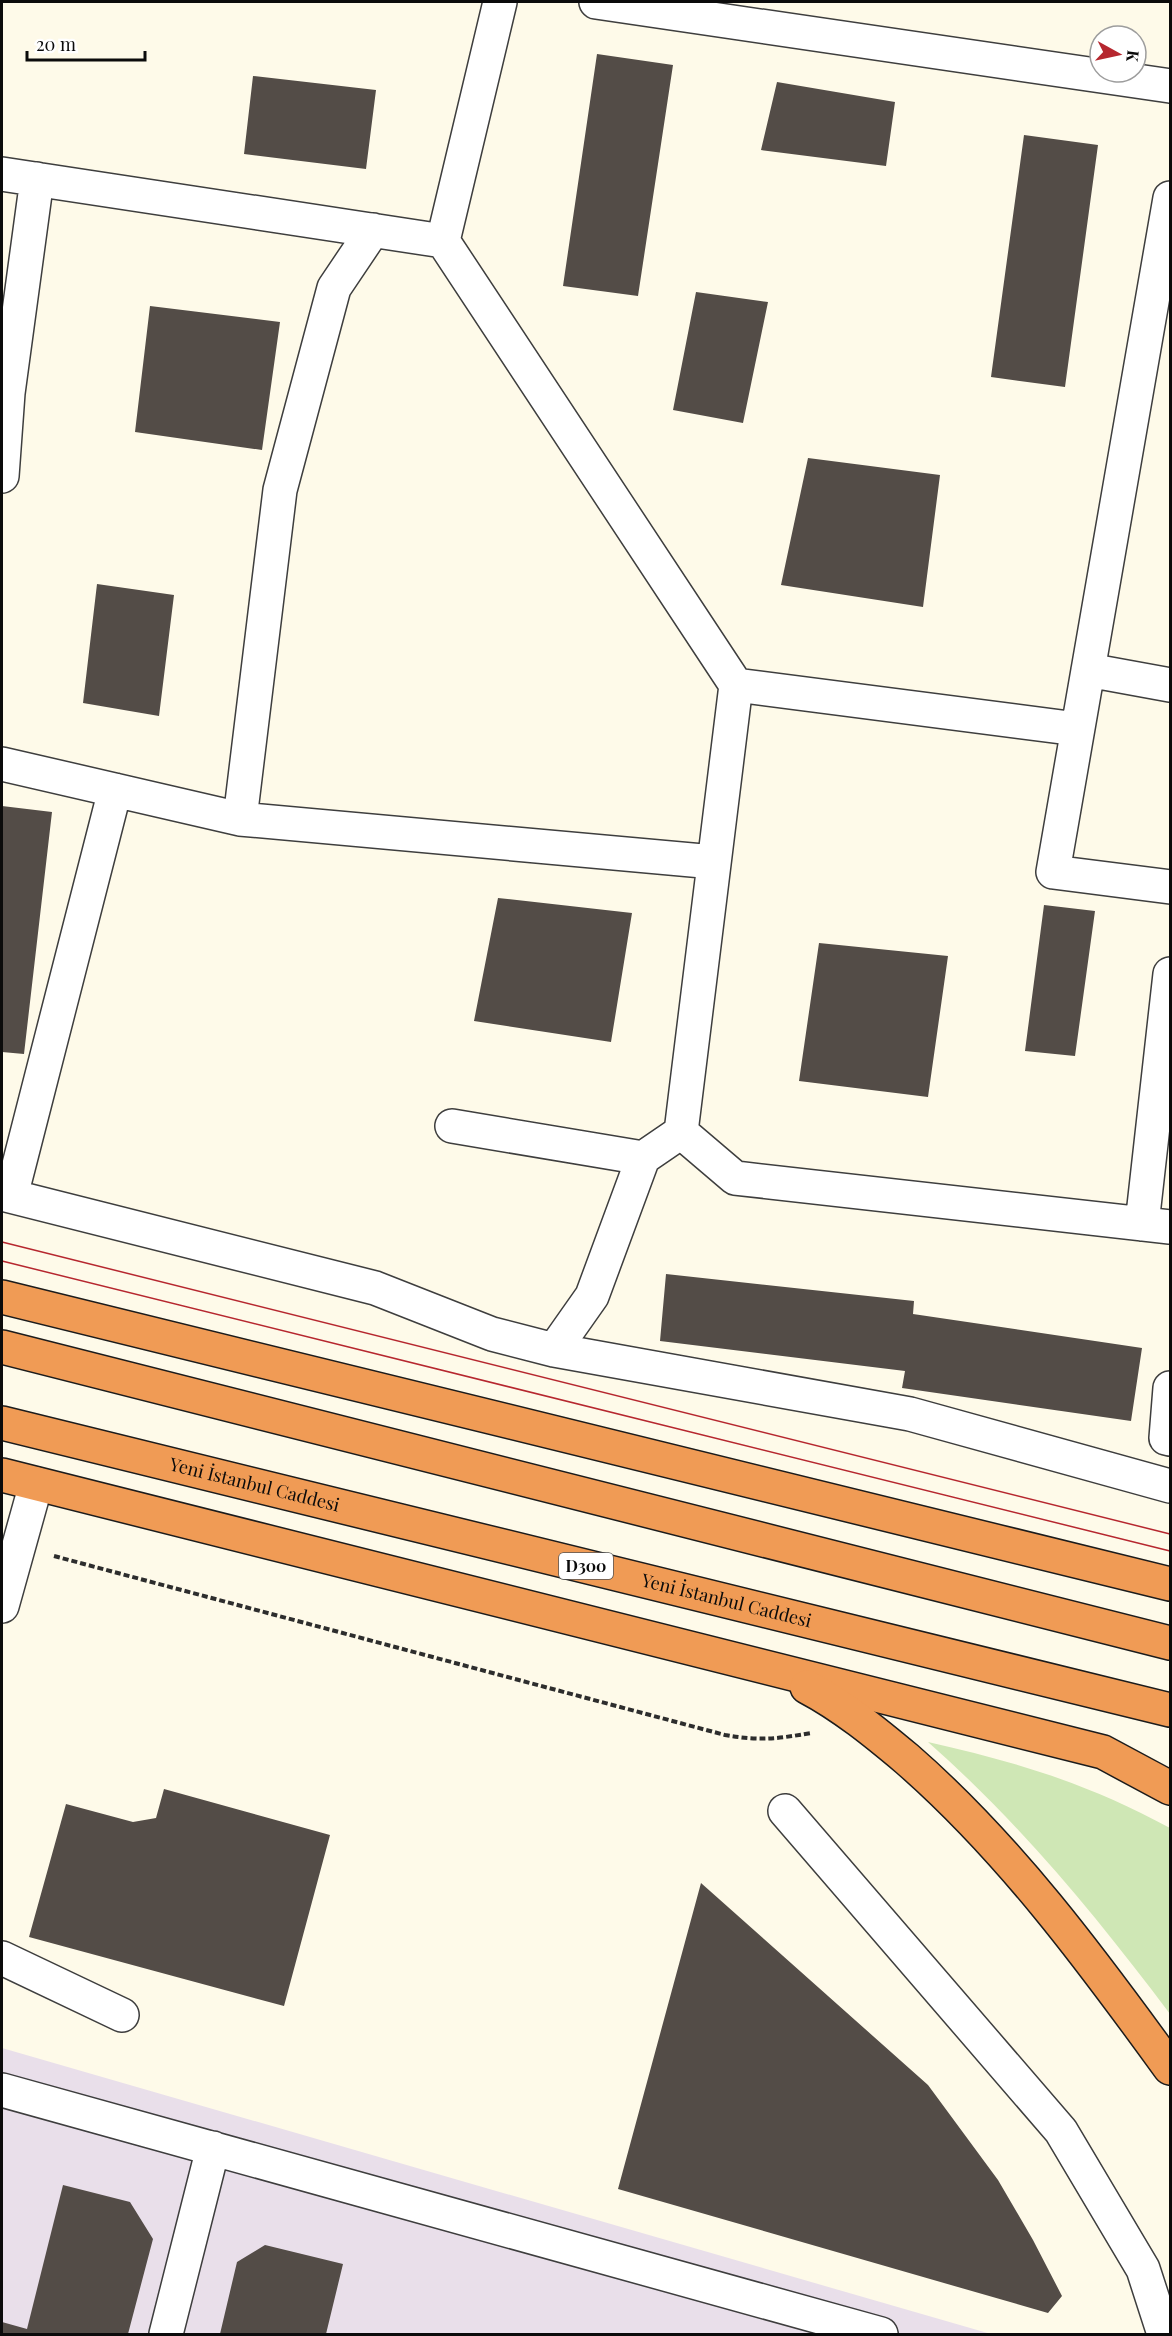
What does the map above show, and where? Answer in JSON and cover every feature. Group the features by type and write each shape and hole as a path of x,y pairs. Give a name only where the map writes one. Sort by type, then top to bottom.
{"highway":[{"path":"2,1296 1170,1584"},
{"path":"2,1347 1170,1643"},
{"name":"Yeni İstanbul Caddesi","path":"2,1423 1170,1710"},
{"path":"2,1475 1170,1770"},
{"path":"768,1668 811,1690 864,1725 924,1774 1009,1861 1170,2068"},
{"path":"1103,1752 1170,1788"}],"street":[{"path":"500,2 443,241 736,684 681,1132 643,1158 592,1296 554,1350"},
{"path":"596,2 1170,86"},
{"path":"2,174 443,241"},
{"path":"2,476 8,393 37,179"},
{"path":"1170,198 1053,872 1170,887"},
{"path":"240,819 280,490 334,288 373,230"},
{"path":"1088,670 1170,685"},
{"path":"736,684 1077,729"},
{"path":"2,764 240,819 714,862"},
{"path":"115,790 6,1195 375,1288 492,1334 554,1350 910,1414 1170,1486"},
{"path":"681,1132 735,1178 1156,1225 1170,974"},
{"path":"452,1126 643,1158"},
{"path":"1170,1388 1166,1438 1170,1439"},
{"path":"2,1606 36,1484"},
{"path":"785,1811 1061,2132 1143,2269 1164,2334"},
{"path":"2,1958 122,2015"},
{"path":"2,2090 213,2148 827,2327 880,2334"},
{"path":"166,2334 213,2148"}],"path":[{"path":"18,1546 725,1735 754,1740 778,1739 864,1725"}],"shaded area":[{"path":"2,2048 991,2334 2,2334"}],"green space":[{"path":"928,1742 1052,1776 1111,1799 1170,1828 1170,2014 1056,1872 994,1805"}],"building":[{"path":"597,54 673,65 638,296 563,286"},
{"path":"253,76 376,90 366,169 244,154"},
{"path":"777,82 895,102 886,166 761,150"},
{"path":"1024,135 1098,145 1065,387 991,377"},
{"path":"696,292 768,302 743,423 673,410"},
{"path":"150,306 280,322 262,450 135,432"},
{"path":"808,458 940,475 923,607 781,585"},
{"path":"97,584 174,595 159,716 83,703"},
{"path":"2,806 52,812 24,1054 2,1052"},
{"path":"498,898 632,913 611,1042 474,1021"},
{"path":"1044,905 1095,911 1075,1056 1025,1051"},
{"path":"819,943 948,956 928,1097 799,1081"},
{"path":"666,1274 914,1301 913,1314 1142,1348 1131,1421 902,1388 905,1371 660,1341"},
{"path":"164,1789 330,1835 284,2006 29,1937 66,1804 133,1822 156,1818"},
{"path":"701,1883 928,2085 998,2180 1033,2240 1062,2296 1048,2313 618,2189"},
{"path":"63,2185 130,2202 153,2239 128,2334 2,2334 2,2322 27,2329"},
{"path":"265,2245 343,2264 326,2334 220,2334 237,2262"}],"tram line":[{"path":"2,1242 1170,1534"},
{"path":"2,1261 1170,1551"}]}
